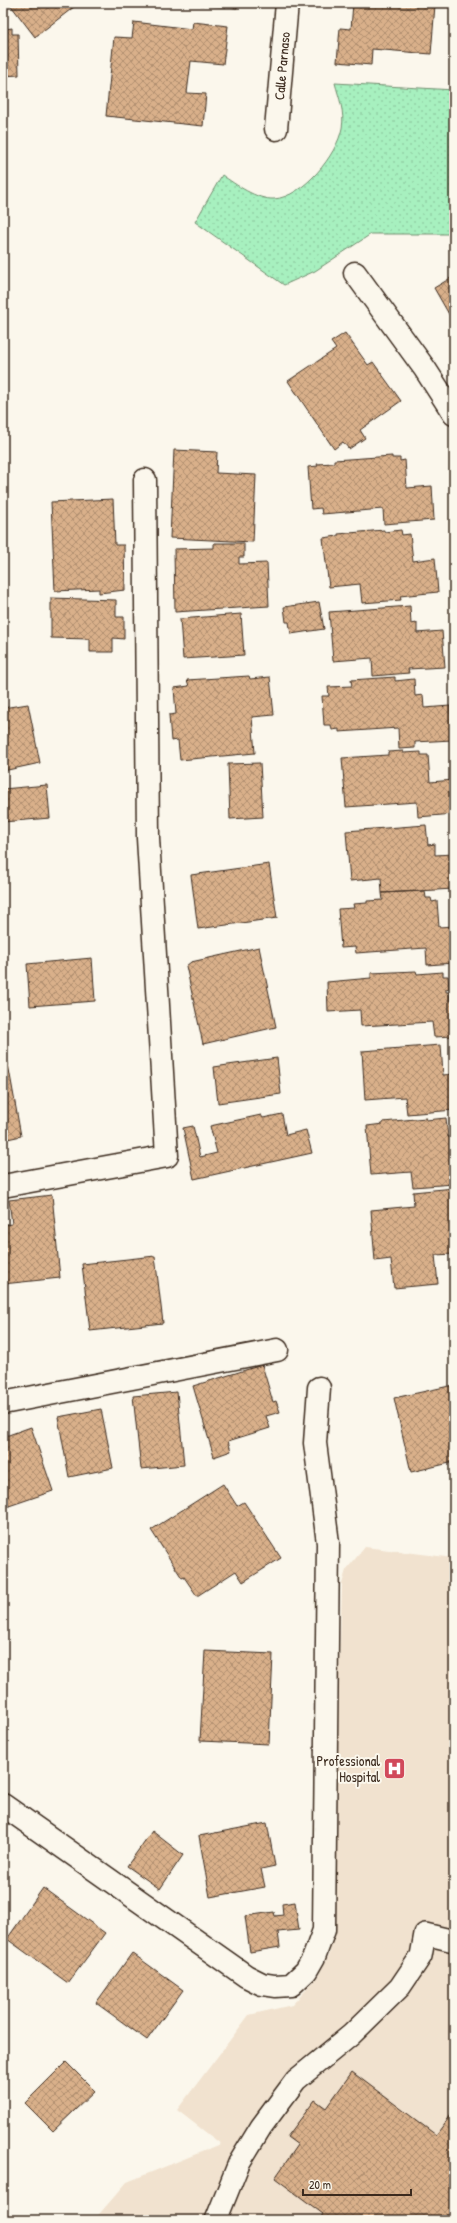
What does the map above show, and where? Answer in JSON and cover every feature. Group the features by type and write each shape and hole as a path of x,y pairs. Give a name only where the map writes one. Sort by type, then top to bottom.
{"street":[{"name":"Calle Parnaso","path":"276,128 287,3"},
{"path":"355,273 425,369 454,414"},
{"path":"3,1186 167,1156 148,838 145,480"},
{"path":"3,1403 277,1350"},
{"path":"3,1804 246,1976 262,1984 275,1986 291,1985 306,1971 314,1957 324,1930 326,1849 328,1543 315,1443 319,1388"}],"lane":[{"path":"216,2220 239,2163 261,2127 296,2080 351,2035 395,1992 421,1956 425,1934 454,1941"}],"shaded area":[{"name":"Professional Hospital","path":"365,1547 454,1558 454,2220 94,2220 127,2182 221,2144 177,2110 249,2015 292,2005 317,1978 330,1953 342,1584 346,1570"}],"green space":[{"path":"335,83 454,90 454,234 371,234 315,271 284,285 195,222 222,175 240,187 267,199 285,196 296,191 307,183 326,162 339,139 343,122 340,100"}],"building":[{"path":"9,3 79,3 35,37"},
{"path":"179,3 237,3 237,8"},
{"path":"353,3 435,5 431,54 372,49 371,65 337,62 340,28 351,29"},
{"path":"3,5 6,5 6,29 12,28 12,34 18,34 19,75 3,76"},
{"path":"134,22 192,29 193,22 228,26 223,64 191,61 187,93 206,94 203,126 106,116 114,37 132,38"},
{"path":"454,276 454,323 434,288"},
{"path":"345,333 368,365 373,362 401,401 360,430 365,438 349,449 343,442 334,449 288,381 336,349 331,342"},
{"path":"174,450 217,452 216,473 256,475 253,542 170,538"},
{"path":"392,456 392,458 400,458 400,461 405,460 407,488 432,486 434,520 384,524 383,509 322,514 321,508 311,509 308,467 318,466 317,464 334,463 334,460"},
{"path":"113,499 115,545 124,545 125,590 99,593 99,589 55,591 51,502"},
{"path":"384,530 384,532 401,530 402,535 410,534 413,561 435,558 438,592 400,596 401,600 362,603 360,584 329,587 323,538 338,536 338,534"},
{"path":"214,543 244,543 244,557 239,557 239,564 267,563 269,606 175,612 174,549 214,548"},
{"path":"51,598 116,600 116,617 124,617 124,639 113,638 113,652 90,652 90,639 51,638"},
{"path":"319,602 324,629 291,634 289,622 286,622 284,607"},
{"path":"410,606 411,624 417,623 417,633 442,631 445,667 408,669 409,673 373,676 372,658 333,661 329,612"},
{"path":"241,614 244,655 183,659 180,619"},
{"path":"249,676 250,679 270,677 274,715 252,717 255,753 180,760 178,740 171,741 169,715 176,714 174,688 189,686 187,680"},
{"path":"395,677 395,681 414,679 415,696 423,695 424,708 450,706 452,740 415,742 415,748 399,749 398,728 339,732 339,729 332,730 331,725 324,725 322,696 329,696 328,687 352,686 351,680"},
{"path":"28,704 40,763 3,771 3,708"},
{"path":"403,751 403,753 421,752 421,755 428,755 430,782 454,780 454,814 418,817 417,802 346,807 342,758 388,755 388,752"},
{"path":"260,763 263,817 230,819 228,764"},
{"path":"47,785 50,818 3,822 3,789"},
{"path":"426,825 428,845 435,844 435,855 454,854 454,889 382,893 381,878 350,881 346,831"},
{"path":"269,864 277,918 198,929 191,875"},
{"path":"425,891 426,898 431,898 432,902 437,901 439,927 454,926 454,963 427,965 426,948 356,953 355,947 341,948 338,909 354,908 353,904 367,903 367,901 383,900 382,893"},
{"path":"259,947 276,1027 203,1044 186,966 191,962"},
{"path":"92,958 95,1001 30,1006 27,964"},
{"path":"416,971 417,974 443,972 443,976 448,976 449,988 446,989 446,992 449,992 450,1001 454,1001 454,1036 434,1037 432,1022 361,1026 360,1010 328,1012 327,982 371,978 371,973"},
{"path":"441,1045 443,1075 454,1074 454,1110 407,1114 405,1097 365,1100 362,1051"},
{"path":"3,1047 5,1047 21,1136 3,1140"},
{"path":"277,1058 281,1094 218,1103 214,1067"},
{"path":"282,1114 286,1135 306,1130 312,1153 194,1179 183,1128 193,1126 200,1157 217,1153 210,1126 261,1115 263,1118"},
{"path":"426,1118 426,1120 446,1118 448,1137 453,1137 454,1184 413,1187 411,1172 371,1175 367,1126 383,1124 383,1122"},
{"path":"454,1188 454,1254 435,1255 438,1284 394,1288 391,1259 375,1261 371,1210 414,1206 413,1192"},
{"path":"52,1195 60,1278 3,1284 3,1225 12,1224 9,1200"},
{"path":"155,1256 163,1323 90,1331 82,1264"},
{"path":"262,1365 273,1402 276,1401 280,1412 266,1416 270,1428 228,1441 231,1451 214,1457 193,1386"},
{"path":"454,1385 454,1462 411,1472 394,1398"},
{"path":"177,1392 184,1465 141,1469 133,1396"},
{"path":"101,1409 113,1468 69,1477 58,1417"},
{"path":"31,1427 53,1491 3,1508 3,1437"},
{"path":"223,1484 237,1506 244,1502 281,1558 243,1582 236,1571 197,1596 184,1577 182,1578 151,1530"},
{"path":"205,1651 273,1654 269,1744 200,1741"},
{"path":"267,1823 275,1866 261,1869 265,1887 210,1897 199,1836"},
{"path":"152,1831 183,1855 160,1889 127,1866"},
{"path":"43,1888 105,1933 68,1983 7,1939"},
{"path":"295,1902 299,1930 278,1932 280,1947 250,1952 245,1916 274,1912 275,1916 283,1915 282,1904"},
{"path":"132,1953 183,1990 147,2040 96,2003"},
{"path":"66,2062 95,2091 53,2131 25,2103"},
{"path":"352,2072 436,2135 454,2111 454,2220 319,2220 323,2214 275,2178 298,2145 287,2137 315,2100 326,2108"}],"place":[{"name":"Professional Hospital","path":"395,1769"}]}
